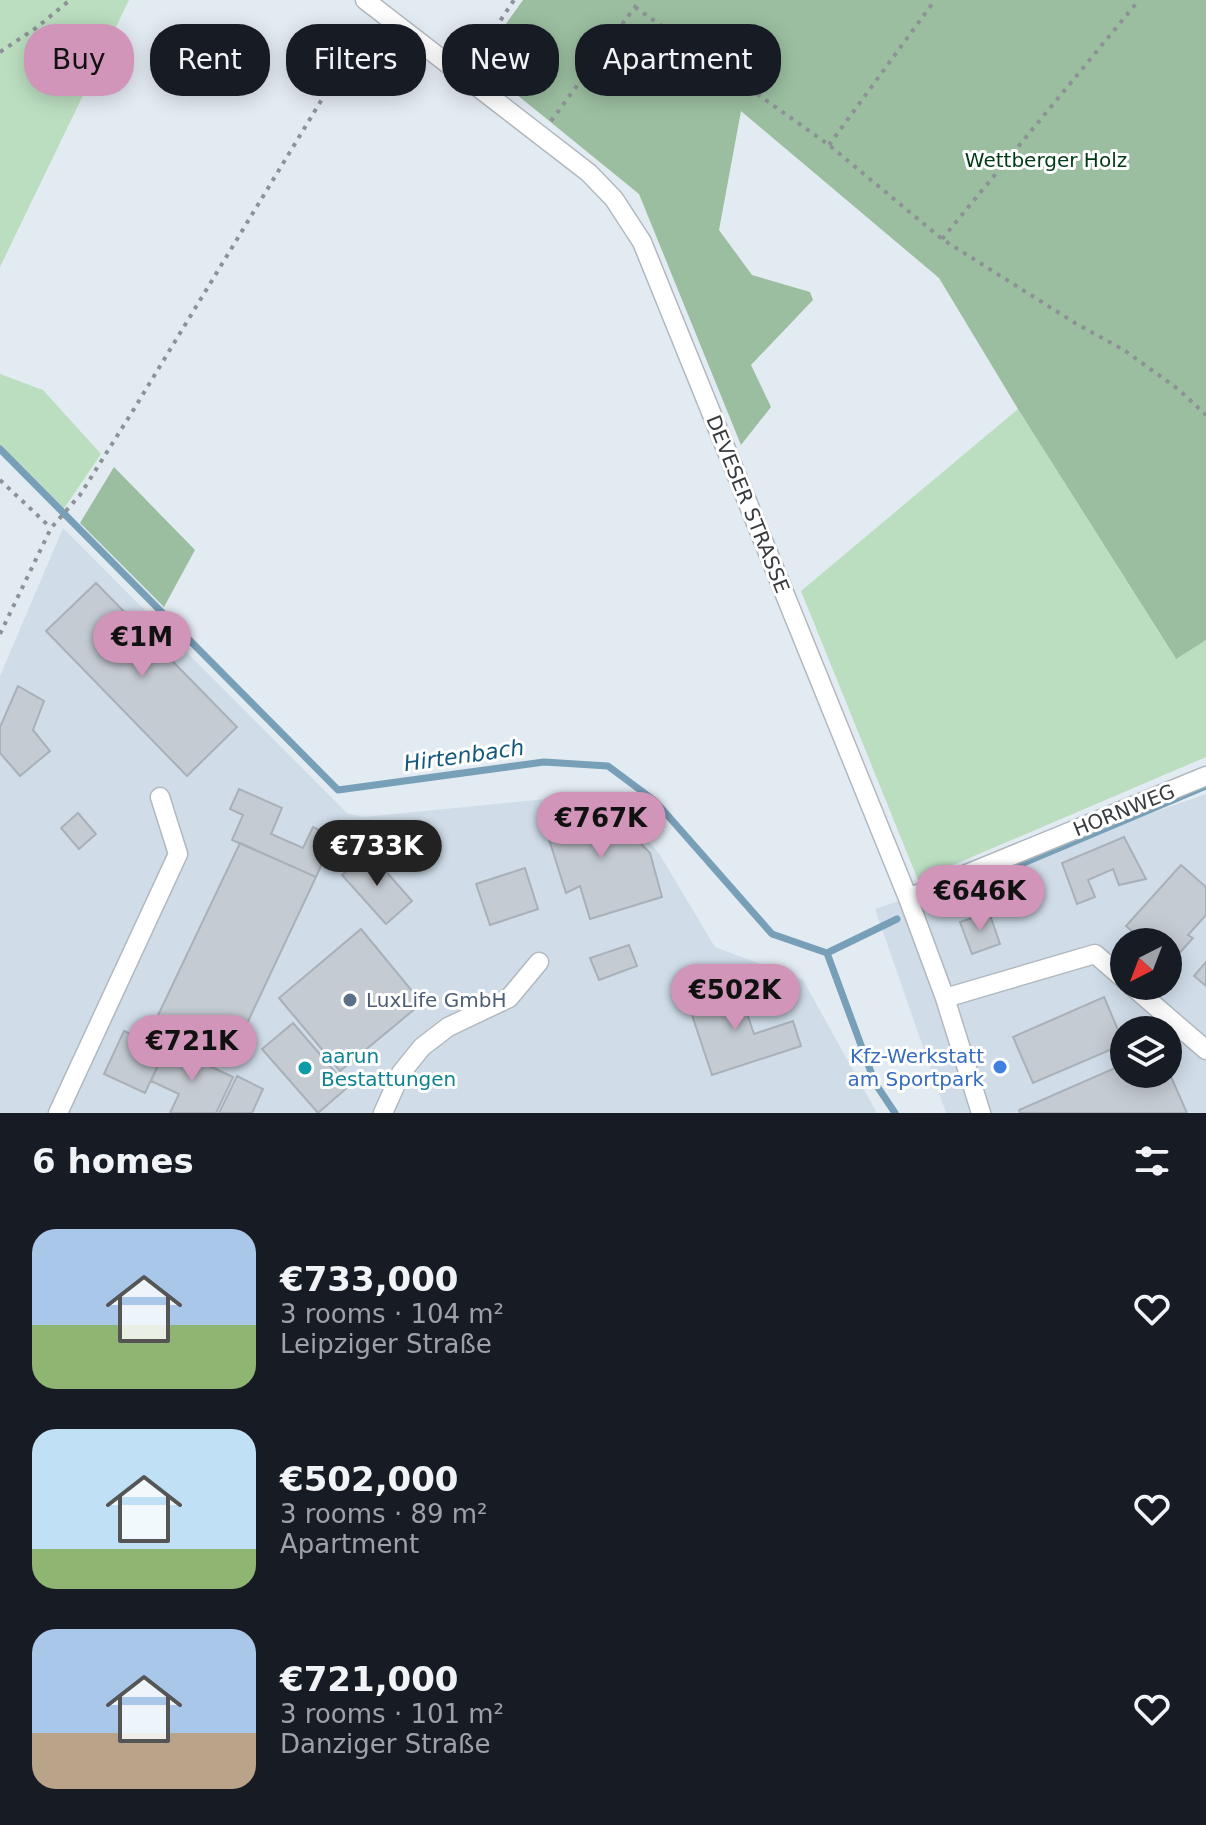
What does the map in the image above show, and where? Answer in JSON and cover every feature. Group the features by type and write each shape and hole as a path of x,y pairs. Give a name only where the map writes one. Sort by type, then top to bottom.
{"street":[{"name":"DEVESER STRASSE","path":"371,4 442,61"},
{"name":"DEVESER STRASSE","path":"486,96 597,182 614,199 642,242 908,898 945,998 981,1113"},
{"name":"HORNWEG","path":"908,898 1206,776"},
{"path":"58,1113 178,854 160,797"},
{"path":"945,998 1095,954 1110,967"},
{"path":"383,1113 401,1073 422,1047 448,1027 509,998 539,962"},
{"path":"1148,1000 1206,1050"}],"path":[{"path":"0,52 70,0"},
{"path":"498,24 514,0"},
{"path":"539,137 640,0"},
{"path":"829,145 935,0"},
{"path":"942,239 1139,0"},
{"path":"0,634 51,528 71,504 134,409 371,4"},
{"path":"635,7 829,145 942,239 1075,323 1124,350 1178,389 1206,415"},
{"path":"0,480 51,528"}],"shaded area":[{"path":"63,528 348,814 364,817 605,793 660,855 715,947 803,980 877,1113 0,1113 0,676"},
{"path":"1206,794 1206,1113 946,1113 875,909"}],"green space":[{"path":"0,0 129,0 117,24 24,24 24,96 83,96 0,267"},
{"name":"Wettberger Holz","path":"523,0 1206,0 1206,640 1176,659 939,278 741,111 719,230 752,275 810,292 813,300 751,365 771,407 741,445 639,194 519,96 559,96 559,24 506,24"},
{"path":"0,374 43,390 101,454 63,510 0,448"},
{"path":"1018,409 1175,658 1206,640 1206,757 918,880 801,591"},
{"path":"114,467 195,550 164,607 80,523"}],"building":[{"path":"96,583 237,727 187,776 46,631"},
{"path":"18,686 44,701 33,730 50,751 20,776 0,753 0,727"},
{"path":"239,789 282,808 271,834 303,848 313,827 334,837 316,877 232,840 243,815 230,809"},
{"path":"562,805 565,813 586,806 590,819 611,813 650,853 662,897 590,919 580,886 566,893 540,811"},
{"path":"78,813 96,834 79,849 61,828"},
{"path":"1124,837 1146,879 1119,885 1113,869 1088,880 1095,897 1077,904 1062,863"},
{"path":"240,843 316,877 227,1066 151,1030"},
{"path":"369,852 412,901 386,924 342,875"},
{"path":"1181,865 1206,887 1206,915 1188,935 1193,938 1182,950 1182,928 1126,926"},
{"path":"525,868 538,909 490,925 476,884"},
{"path":"989,912 1000,944 972,954 960,922"},
{"name":"LuxLife GmbH","path":"361,929 422,1003 340,1071 279,998"},
{"path":"629,945 637,966 599,980 590,958"},
{"path":"1206,962 1206,986 1194,976"},
{"path":"737,984 754,1034 793,1021 801,1046 712,1075 687,1000"},
{"path":"1104,997 1112,1016 1110,1050 1033,1083 1013,1037"},
{"name":"aarun Bestattungen","path":"293,1023 348,1087 318,1113 262,1049"},
{"path":"124,1031 165,1050 145,1093 104,1074"},
{"path":"167,1046 233,1077 216,1113 170,1113 179,1094 151,1081"},
{"path":"1110,1070 1110,1088 1176,1088 1187,1113 1020,1113 1019,1110"},
{"path":"237,1076 263,1089 252,1113 219,1113"}],"waterway":[{"name":"Hirtenbach","path":"0,449 338,790 544,762 608,766 655,801 772,934 827,953 875,1083 895,1113"},
{"path":"924,905 1206,786"},
{"path":"827,953 897,919"}],"place":[{"name":"LuxLife GmbH","path":"350,1000"},
{"name":"Kfz-Werkstatt am Sportpark","path":"1000,1067"},
{"name":"aarun Bestattungen","path":"305,1068"}]}
